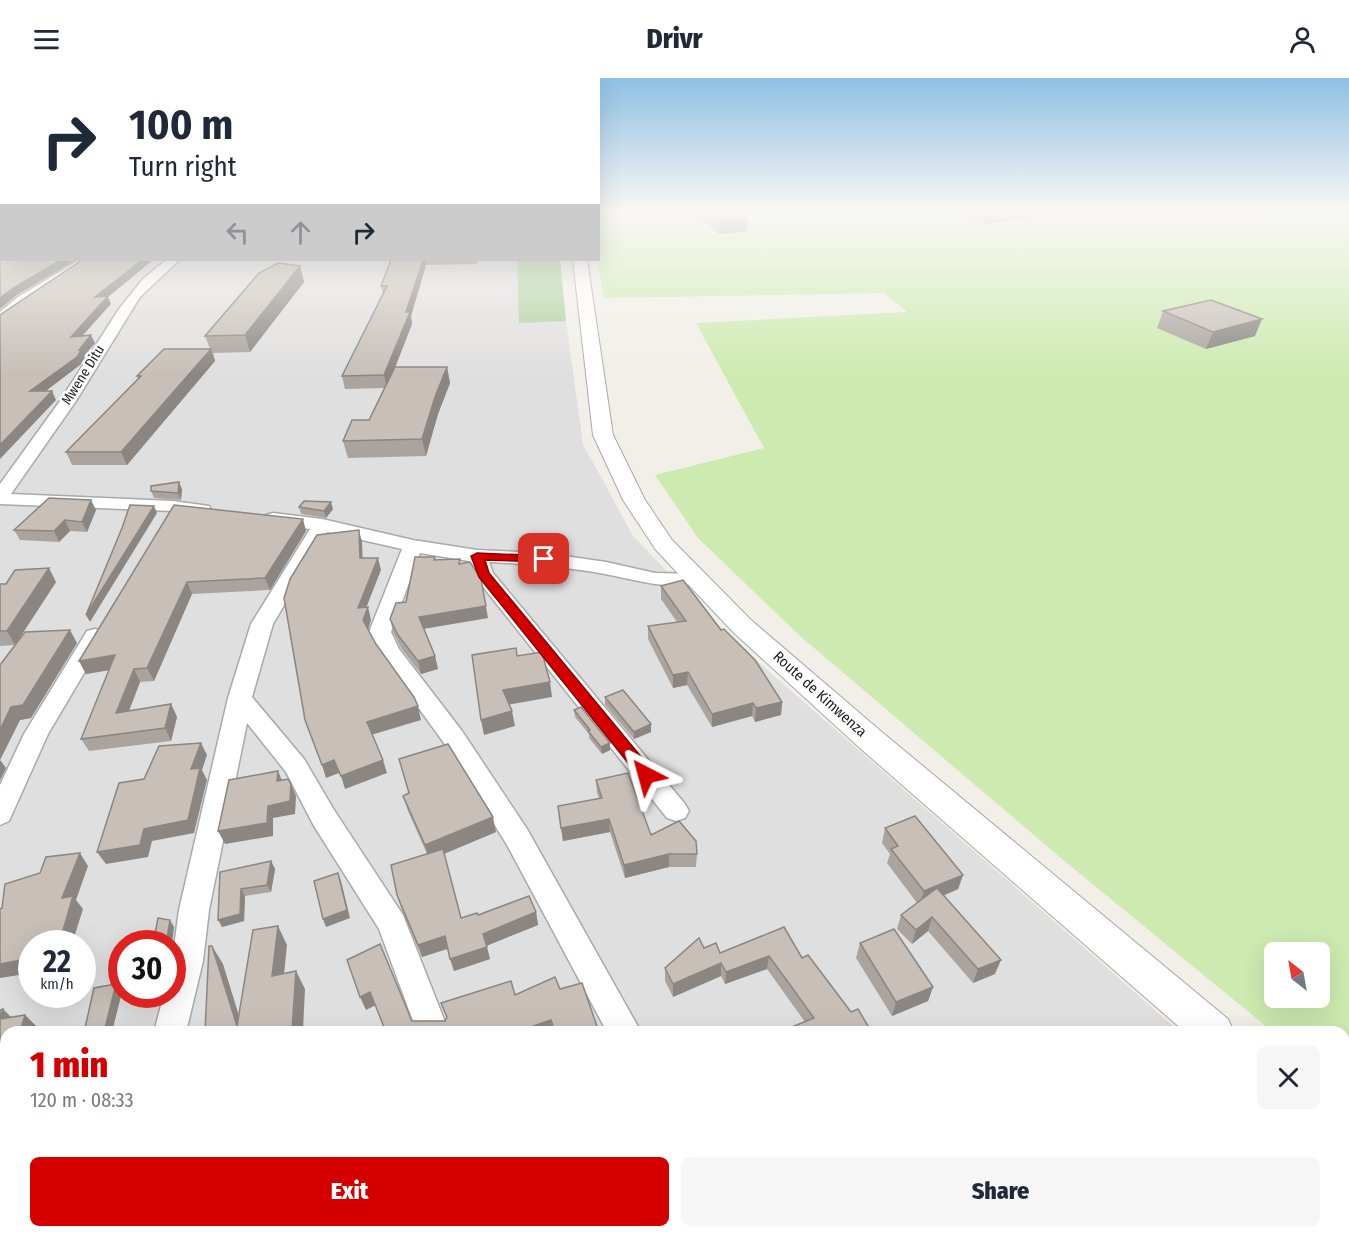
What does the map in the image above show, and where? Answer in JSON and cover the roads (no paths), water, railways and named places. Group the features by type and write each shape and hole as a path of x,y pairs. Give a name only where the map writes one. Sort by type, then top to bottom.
{"street":[{"path":"0,319 22,300 76,266"},
{"name":"Mwene Ditu","path":"0,498 89,368 114,324 158,270 164,266"},
{"name":"Route de Kimwenza","path":"581,266 606,444 639,508 664,545 742,626 872,741 1207,1026"},
{"path":"0,498 173,506 219,512"},
{"path":"162,526 173,506"},
{"path":"254,516 322,525 413,546 477,556 544,559 606,568 655,579 694,578"},
{"path":"172,1026 188,961 194,910 240,698 262,624 322,525"},
{"path":"413,546 380,632 389,651 453,737 517,837 622,1026"},
{"path":"477,556 483,574 676,811"},
{"path":"0,814 36,734 108,615"},
{"path":"240,698 295,766 324,818 392,924 432,1026"}]}
